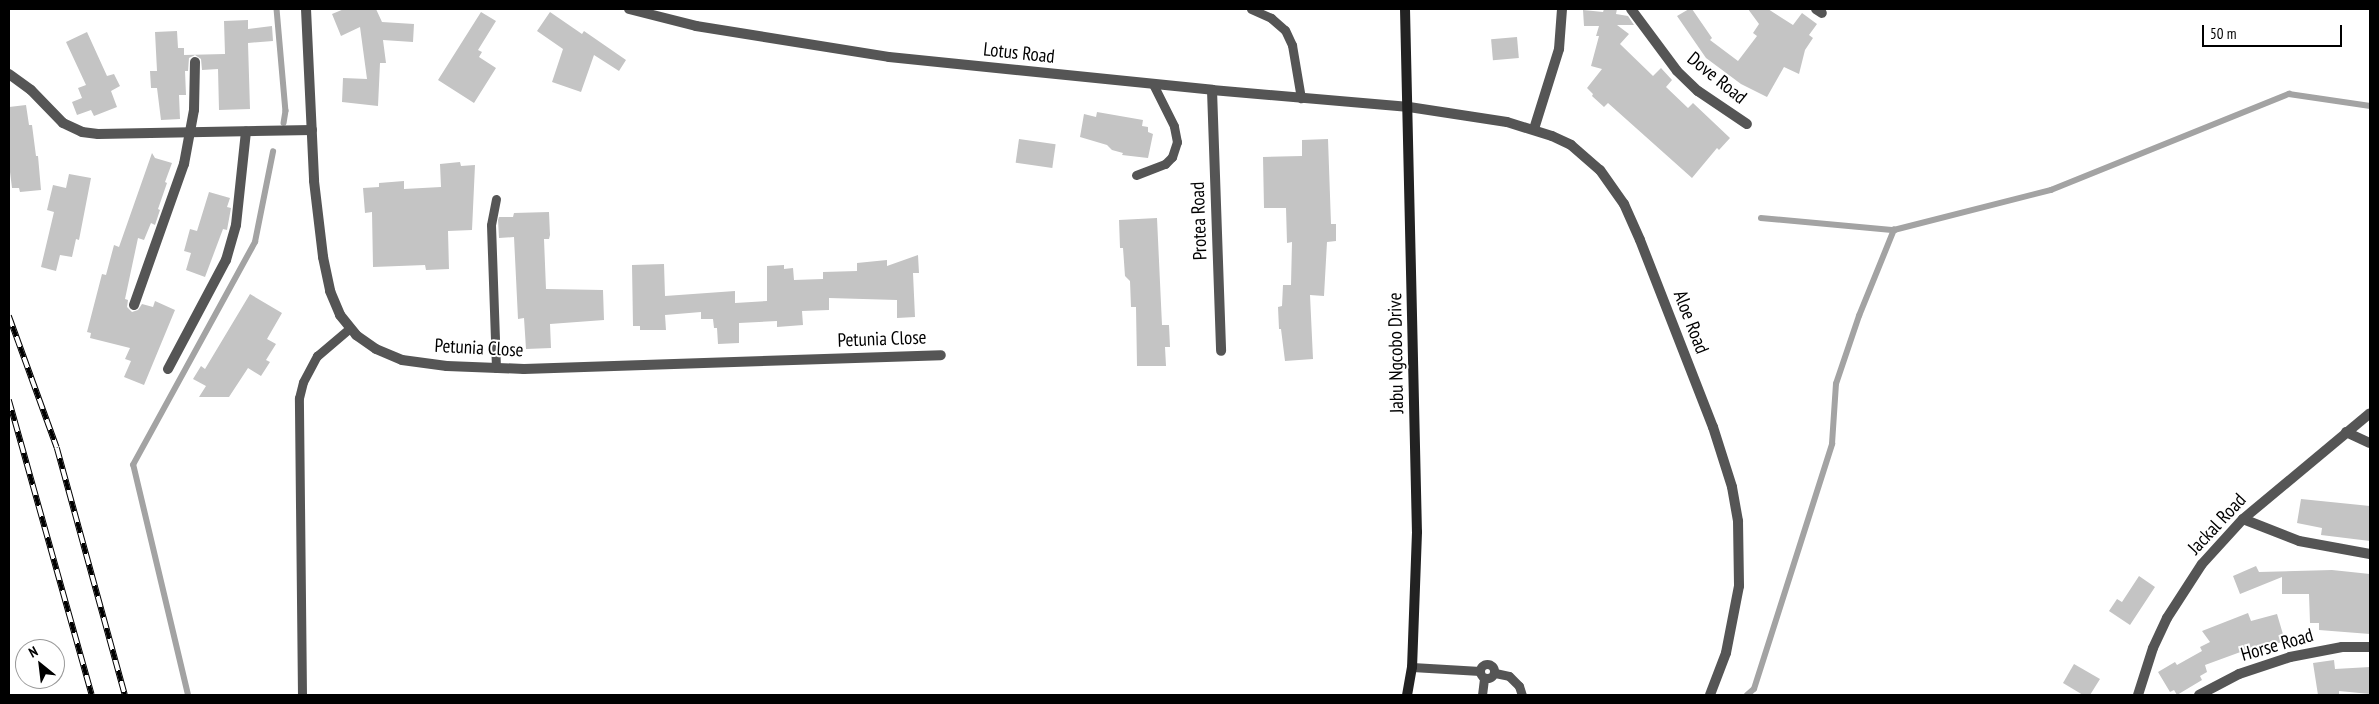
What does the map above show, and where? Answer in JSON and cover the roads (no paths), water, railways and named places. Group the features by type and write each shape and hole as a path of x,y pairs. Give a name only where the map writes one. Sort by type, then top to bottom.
{"main road":[{"name":"Jabu Ngcobo Drive","path":"1405,9 1417,532 1412,666 1407,695"}],"street":[{"name":"Petunia Close","path":"306,9 314,182 323,257 330,291 340,315 356,335 376,349 402,360 447,366 496,368 941,355"},
{"name":"Lotus Road","path":"630,9 696,26 889,57 1212,90 1408,107"},
{"path":"1534,129 1559,49 1562,9"},
{"name":"Dove Road","path":"1631,9 1677,71 1698,91 1746,124"},
{"path":"134,305 150,255 179,181 191,133 195,62"},
{"path":"9,74 31,90 63,123 74,130 98,134 312,130"},
{"name":"Protea Road","path":"1212,90 1221,351"},
{"name":"Aloe Road","path":"1408,107 1507,122 1534,129 1564,142 1586,157 1600,170 1624,204 1640,240 1724,460 1738,521 1739,586 1726,653 1710,695"},
{"path":"168,369 206,302 226,260 237,216 246,132"},
{"name":"Jackal Road","path":"2138,695 2153,648 2167,618 2202,564 2243,519 2370,413"},
{"path":"2346,432 2370,442"},
{"path":"2243,519 2299,541 2370,554"},
{"name":"Horse Road","path":"2199,695 2239,674 2290,657 2342,647 2370,647"}],"lane":[{"path":"1251,9 1271,18 1285,30 1292,46 1301,98"},
{"path":"1136,176 1165,164 1172,157 1177,142 1174,126 1153,84"},
{"path":"496,199 491,225 496,368"},
{"path":"302,695 298,398 303,382 317,356 350,328"},
{"path":"1482,695 1484,665 1492,666 1495,673"},
{"path":"1412,666 1482,674 1488,679 1495,673"},
{"path":"1495,673 1509,676 1514,680 1522,695"}],"waterway":[{"path":"277,9 286,111 284,123"},
{"path":"1761,218 1894,230 2051,190 2289,94 2370,106"},
{"path":"188,695 133,465 255,242 273,152"},
{"path":"1747,695 1754,689 1832,444 1836,384 1859,316 1894,230"}],"railway":[{"path":"9,316 57,448 125,695"},
{"path":"9,400 92,695"}]}
